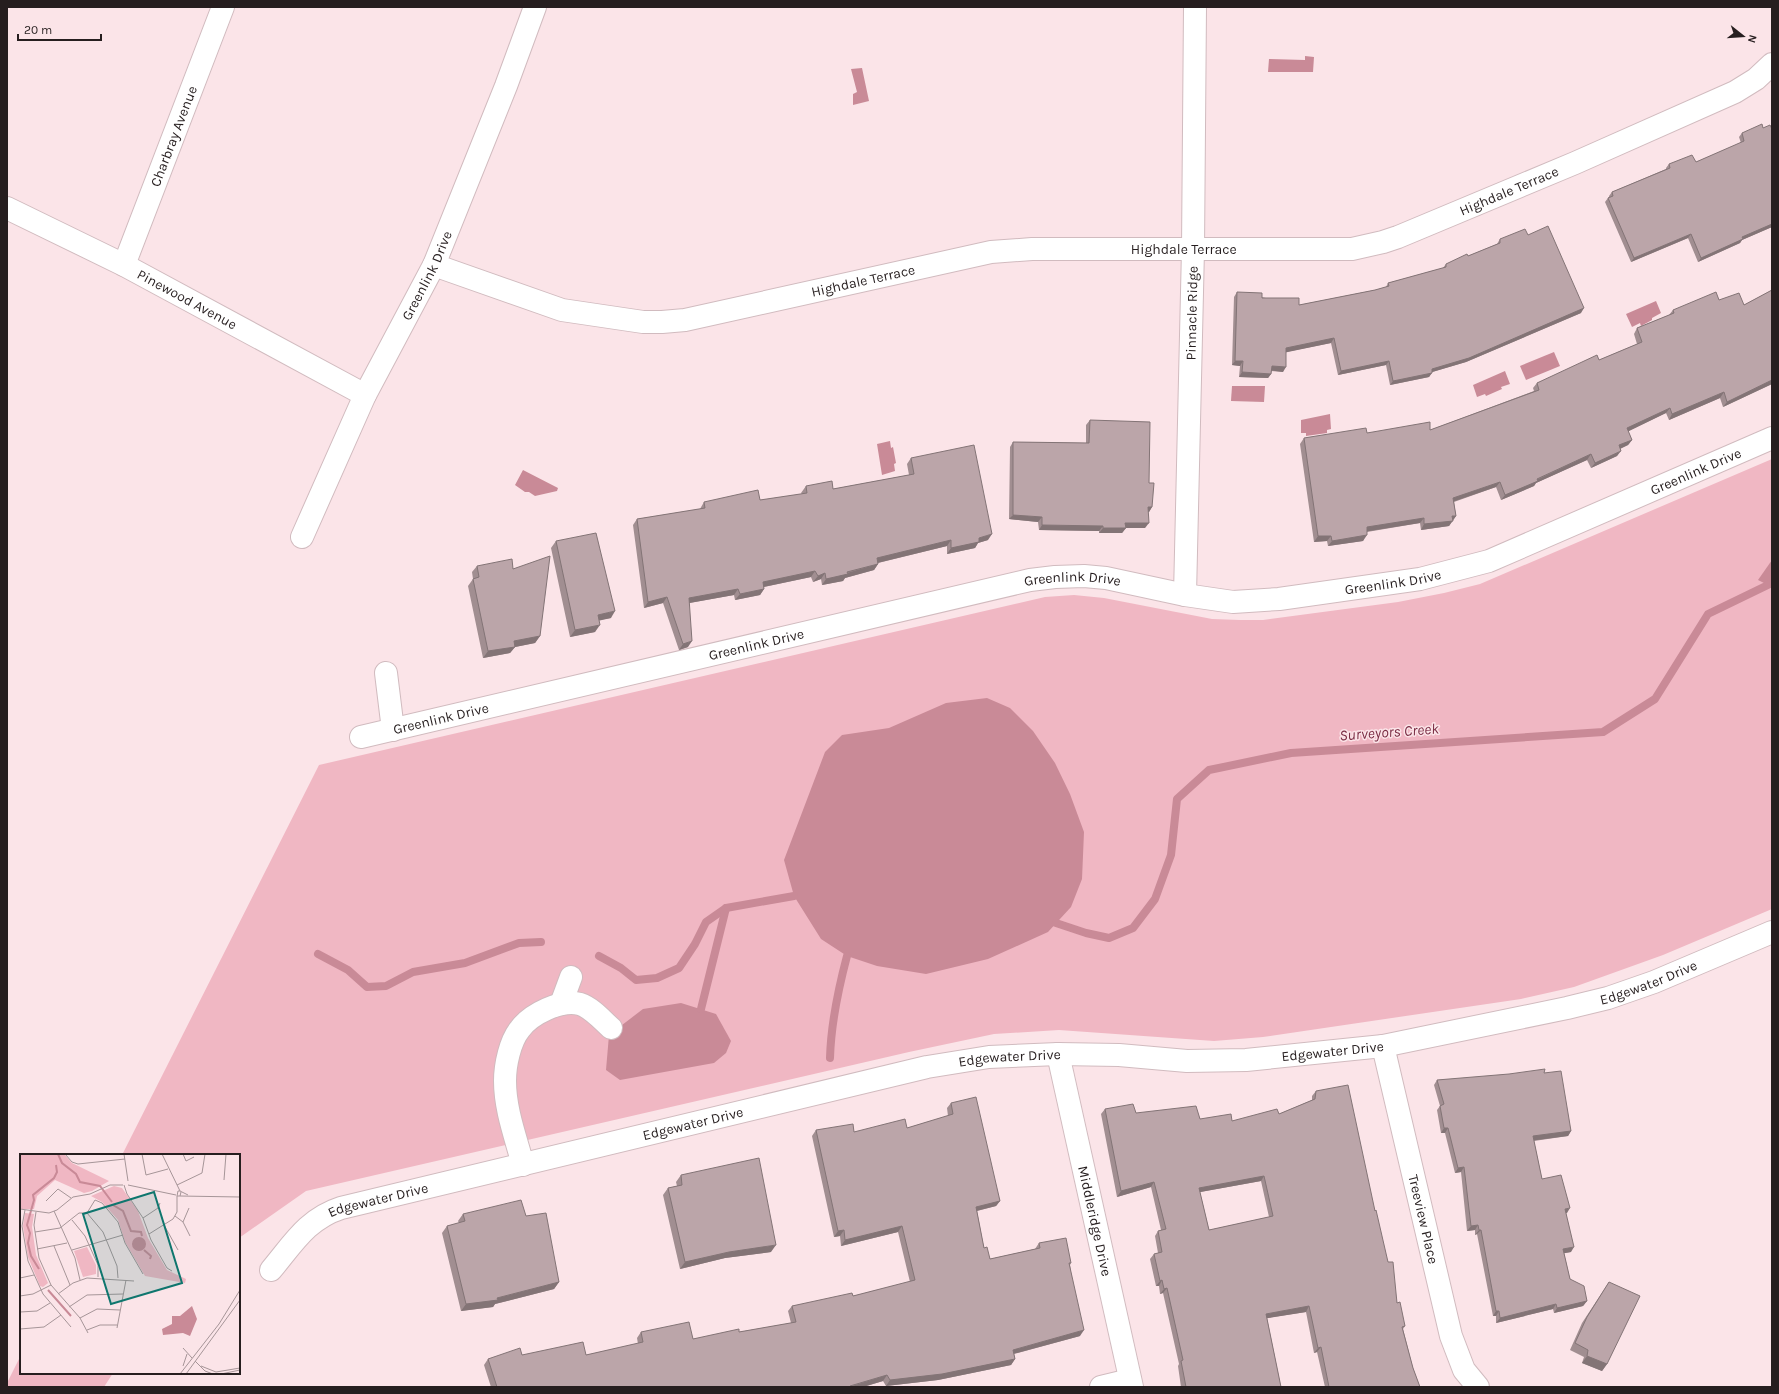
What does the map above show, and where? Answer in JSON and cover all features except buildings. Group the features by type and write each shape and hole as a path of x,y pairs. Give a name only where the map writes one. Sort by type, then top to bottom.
{"street":[{"name":"Charbray Avenue","path":"124,264 223,7"},
{"name":"Greenlink Drive","path":"302,537 365,395 434,265 506,86 535,7"},
{"name":"Pinnacle Ridge","path":"1185,595 1193,249 1195,7"},
{"name":"Highdale Terrace","path":"434,265 562,310 643,322 662,322 685,320 991,252 1040,249 1352,249 1383,242 1575,163 1735,92 1756,79 1772,65"},
{"name":"Pinewood Avenue","path":"7,208 124,264 365,395"},
{"name":"Greenlink Drive","path":"361,737 1030,580 1084,576 1106,578 1185,595 1233,602 1255,601 1420,579 1442,574 1503,555 1772,438"},
{"path":"386,673 393,730"},
{"name":"Edgewater Drive","path":"271,1270 310,1224 328,1213 927,1067 989,1057 1058,1054 1119,1055 1187,1061 1238,1060 1383,1046 1560,1010 1608,998 1654,982 1772,932"},
{"path":"562,1004 571,977"},
{"path":"523,1165 507,1105 505,1081 508,1059 514,1040 520,1028 538,1014 554,1005 572,1003 581,1005 592,1011 611,1028"},
{"name":"Treeview Place","path":"1383,1046 1451,1336 1464,1370 1478,1387"},
{"name":"Middleridge Drive","path":"1058,1054 1131,1384"},
{"path":"1101,1387 1131,1384"}],"shaded area":[{"path":"1305,56 1314,57 1313,72 1268,72 1269,59 1305,60"},
{"path":"862,68 869,101 853,105 853,94 857,92 851,69"},
{"path":"1656,301 1661,313 1641,326 1640,323 1632,327 1626,314"},
{"path":"1554,352 1560,366 1526,380 1520,366"},
{"path":"1505,371 1510,384 1501,387 1502,389 1486,396 1485,394 1477,397 1473,385"},
{"path":"1232,386 1265,386 1264,402 1231,401"},
{"path":"1330,414 1331,429 1327,430 1327,433 1306,436 1306,433 1301,433 1301,420"},
{"path":"890,441 891,448 893,447 896,463 894,464 895,471 882,475 877,444"},
{"path":"1772,459 1772,909 1663,955 1574,987 1521,999 1263,1037 1214,1041 1059,1030 994,1034 909,1052 306,1191 240,1237 240,1154 123,1154 319,765 1045,597 1074,595 1104,598 1212,619 1263,620 1398,602 1480,584"},
{"path":"523,470 558,488 557,491 535,496 529,492 525,492 515,485"},
{"path":"1772,560 1772,587 1758,580"},
{"path":"987,698 1010,708 1033,731 1055,763 1070,794 1084,832 1082,879 1071,907 1048,932 988,959 926,974 877,966 847,956 821,939 794,896 784,860 825,752 842,735 889,728 946,703"},
{"path":"681,1003 716,1014 731,1041 726,1053 714,1063 620,1080 606,1070 609,1035 643,1009"},
{"path":"20,1357 20,1374 112,1374 104,1387 7,1387 7,1383"}],"waterway":[{"name":"Surveyors Creek","path":"1056,923 1086,933 1109,938 1133,928 1155,899 1171,855 1177,799 1209,770 1291,753 1603,732 1655,699 1708,614 1772,583"},
{"path":"599,956 621,968 636,980 657,978 679,968 695,944 706,922 726,908 794,896"},
{"path":"701,1009 726,908"},
{"path":"318,954 348,970 367,987 386,986 413,972 465,963 519,943 541,942"},
{"path":"830,1058 836,1006 847,956"}]}
